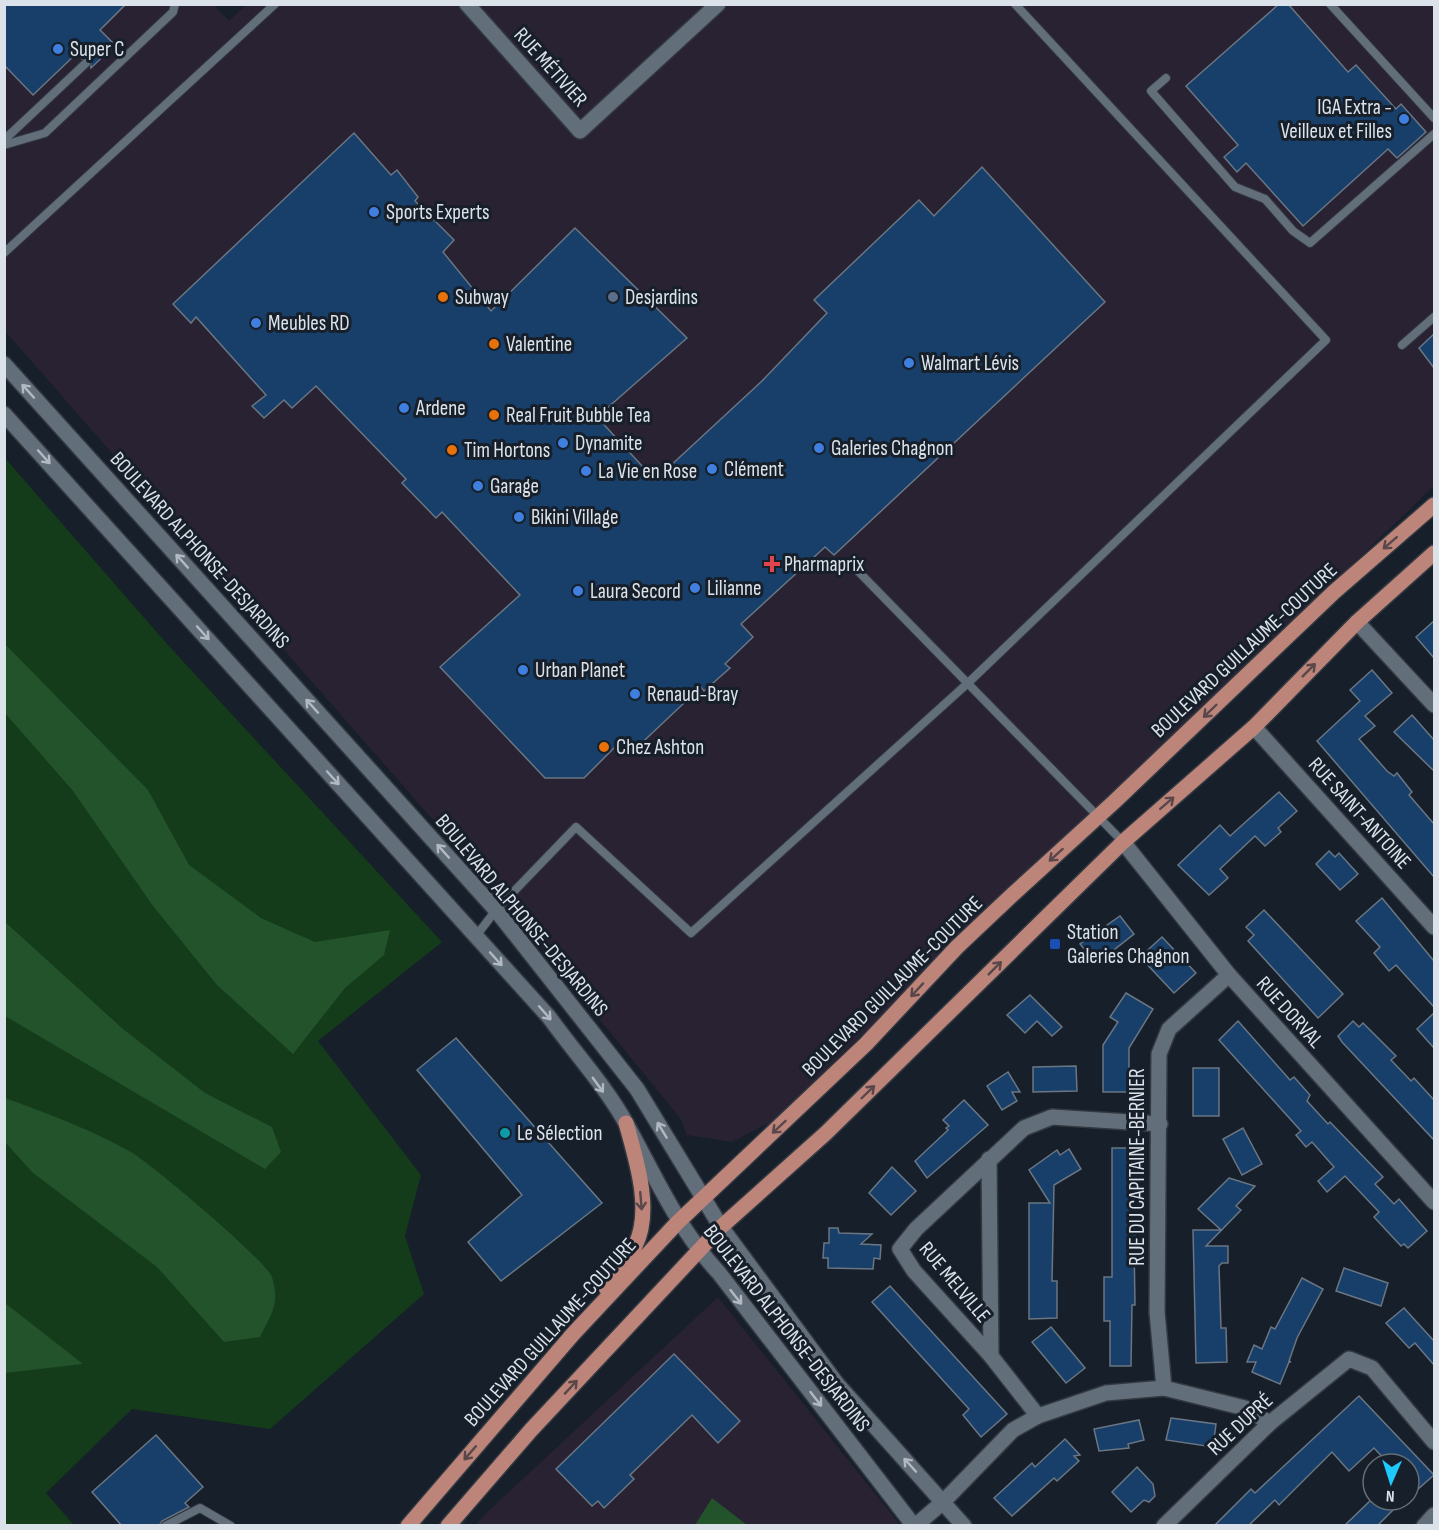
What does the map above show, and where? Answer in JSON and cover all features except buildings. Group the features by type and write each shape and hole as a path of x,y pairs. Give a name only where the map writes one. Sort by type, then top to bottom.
{"main road":[{"name":"BOULEVARD GUILLAUME-COUTURE","path":"408,1526 573,1334 678,1222 866,1044 957,947 1099,816 1334,592 1434,505"},
{"path":"448,1526 531,1430 721,1227 826,1133 1123,842 1254,727 1357,622 1434,553"},
{"path":"573,1334 635,1247 640,1231 640,1187 626,1123"}],"street":[{"name":"RUE MÉTIVIER","path":"467,4 580,131 718,4"},
{"name":"BOULEVARD ALPHONSE-DESJARDINS","path":"4,364 496,910 638,1089 721,1227 837,1384 964,1526"},
{"name":"BOULEVARD ALPHONSE-DESJARDINS","path":"4,414 549,1017 626,1123 678,1222 699,1252 914,1526"},
{"path":"1357,622 1434,705"},
{"name":"RUE SAINT-ANTOINE","path":"1254,727 1434,927"},
{"name":"RUE DORVAL","path":"1123,842 1229,975 1434,1202"},
{"name":"RUE DU CAPITAINE-BERNIER","path":"1164,1388 1157,1312 1159,1054 1169,1029 1229,975"},
{"name":"RUE MELVILLE","path":"1038,1416 991,1356 914,1271 900,1248 916,1229 988,1159 1024,1128 1052,1116 1160,1124"},
{"name":"RUE MELVILLE","path":"988,1159 991,1356"},
{"name":"RUE DUPRÉ","path":"1164,1526 1270,1423 1332,1370 1349,1359 1372,1368 1434,1442"},
{"path":"914,1526 944,1502 1012,1430 1038,1416 1106,1393 1164,1388 1245,1408 1270,1423"},
{"path":"1424,1526 1434,1515"}],"lane":[{"path":"4,145 45,134 173,12 175,4"},
{"path":"4,253 275,4"},
{"path":"476,936 496,910 576,827 691,933 968,682 1326,340 1015,4"},
{"path":"1330,4 1434,118"},
{"path":"4,140 86,63"},
{"path":"1166,78 1152,91 1189,135 1235,187 1264,199 1293,231 1310,243 1434,134"},
{"path":"1402,345 1434,317"},
{"path":"853,566 1123,842"},
{"path":"165,1526 200,1508 228,1521 231,1526"}],"shaded area":[{"path":"247,4 1434,5 1434,486 771,1122 732,1142 687,1135 680,1118 489,884 5,331 4,5 214,5 229,21"},
{"path":"718,1297 900,1525 475,1526 484,1515"}],"green space":[{"path":"4,457 168,645 442,942 318,1041 421,1175 405,1236 424,1294 270,1429 132,1409 46,1493 74,1525 5,1525"},
{"path":"4,643 148,790 189,865 261,918 315,942 390,930 384,955 345,988 293,1054 217,985 153,906 73,791 5,713"},
{"path":"4,921 123,1029 205,1093 272,1127 281,1152 265,1169 5,1016"},
{"path":"5,1098 85,1129 131,1152 183,1192 251,1252 272,1277 275,1295 274,1308 260,1337 224,1342 157,1267 32,1172 5,1142"},
{"path":"5,1303 83,1364 5,1373"},
{"path":"712,1498 747,1525 695,1525"}],"place":[{"name":"Super C","path":"58,49"},
{"name":"IGA Extra - Veilleux et Filles","path":"1404,119"},
{"name":"Sports Experts","path":"374,212"},
{"name":"Subway","path":"443,297"},
{"name":"Desjardins","path":"613,297"},
{"name":"Meubles RD","path":"256,323"},
{"name":"Valentine","path":"494,344"},
{"name":"Walmart Lévis","path":"909,363"},
{"name":"Ardene","path":"404,408"},
{"name":"Real Fruit Bubble Tea","path":"494,415"},
{"name":"Dynamite","path":"563,443"},
{"name":"Galeries Chagnon","path":"819,448"},
{"name":"Tim Hortons","path":"452,450"},
{"name":"Clément","path":"712,469"},
{"name":"La Vie en Rose","path":"586,471"},
{"name":"Garage","path":"478,486"},
{"name":"Bikini Village","path":"519,517"},
{"name":"Pharmaprix","path":"772,564"},
{"name":"Lilianne","path":"695,588"},
{"name":"Laura Secord","path":"578,591"},
{"name":"Urban Planet","path":"523,670"},
{"name":"Renaud-Bray","path":"635,694"},
{"name":"Chez Ashton","path":"604,747"},
{"name":"Station Galeries Chagnon","path":"1055,944"},
{"name":"Le Sélection","path":"505,1133"}]}
